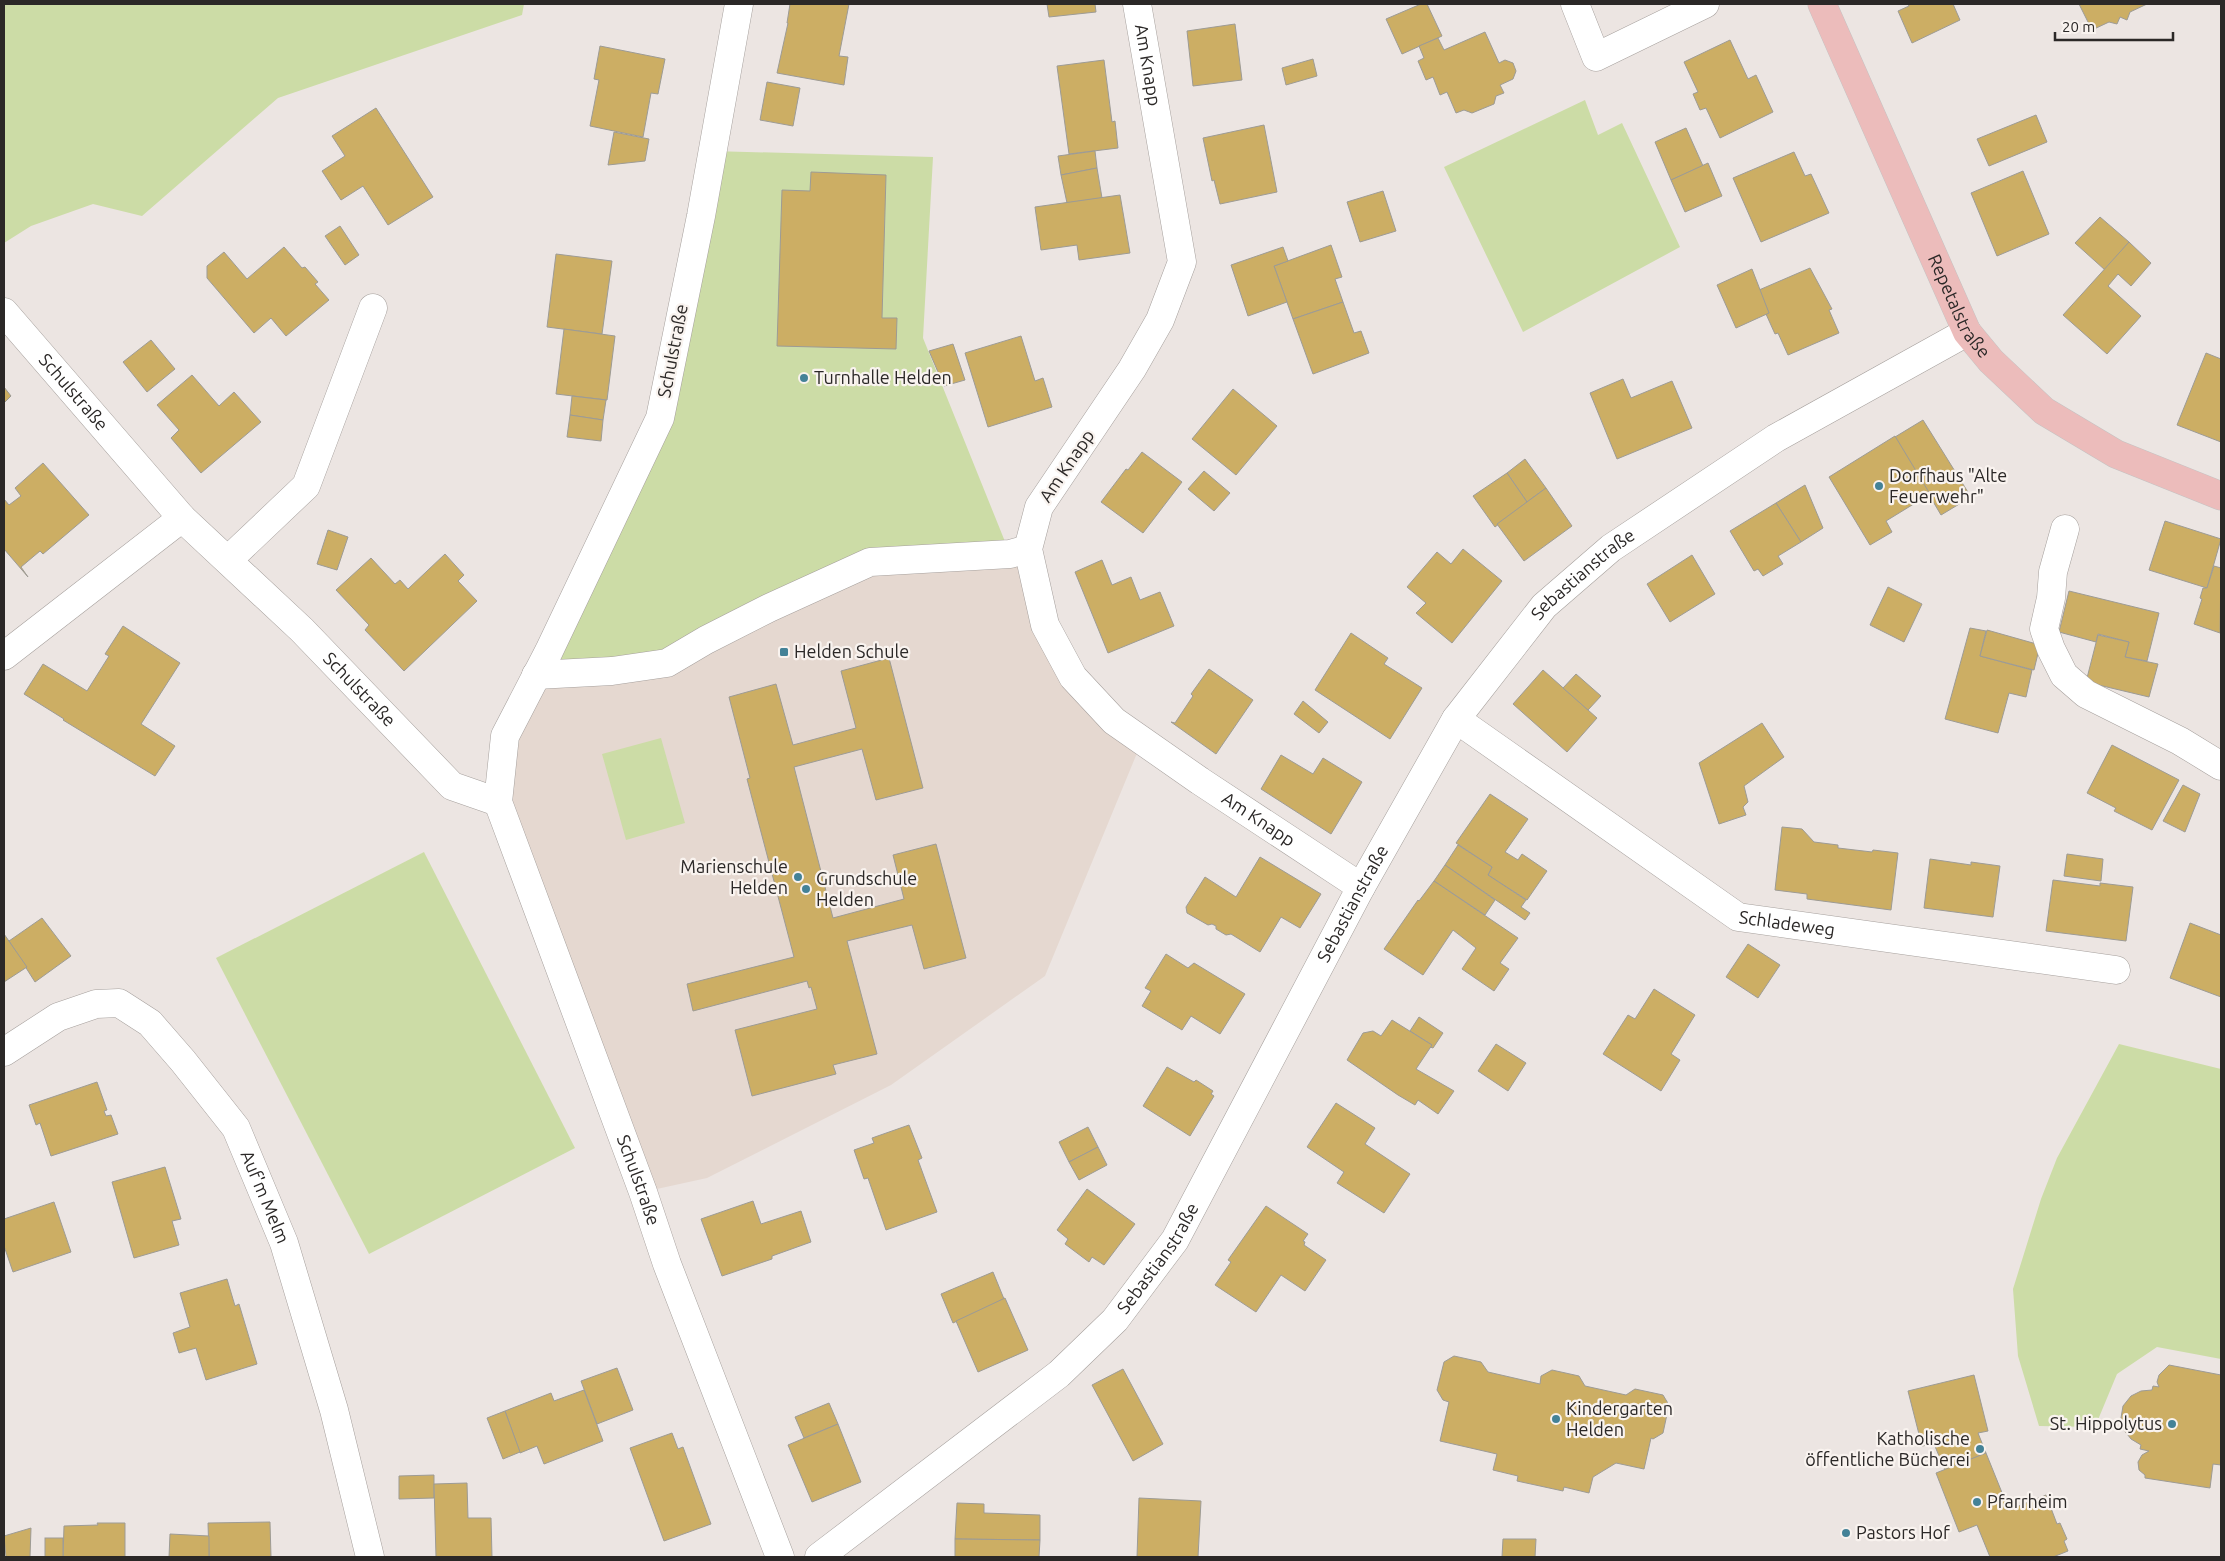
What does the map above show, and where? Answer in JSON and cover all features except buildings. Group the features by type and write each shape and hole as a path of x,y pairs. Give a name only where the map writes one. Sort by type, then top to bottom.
{"main road":[{"name":"Repetalstraße","path":"1822,4 1967,332 1991,361 2044,412 2116,454 2221,496"}],"street":[{"name":"Schulstraße","path":"739,4 701,216 660,418 536,675 504,736 498,802 643,1192 667,1264 780,1557"},
{"name":"Am Knapp","path":"1137,4 1182,262 1160,320 1132,369 1039,507 1028,549 1045,625 1073,677 1114,721 1200,781 1361,887"},
{"path":"1576,4 1596,57 1705,4"},
{"path":"228,560 306,486 373,308"},
{"name":"Schulstraße","path":"4,312 182,518 302,630 452,786 498,802"},
{"name":"Sebastianstraße","path":"819,1557 1059,1374 1115,1320 1176,1240 1361,887 1456,719 1544,606 1611,548 1776,438 1967,332"},
{"path":"4,656 182,518"},
{"path":"2065,529 2053,572 2051,598 2044,629 2051,649 2064,675 2086,694 2180,740 2221,766"},
{"path":"536,675 612,671 667,662 769,608 870,562 1010,554 1028,549"},
{"name":"Schladeweg","path":"1456,719 1738,917 2116,970"},
{"name":"Auf'm Melm","path":"4,1052 58,1017 96,1004 119,1003 150,1023 236,1128 284,1243 334,1410 370,1557"}],"shaded area":[{"name":"Grundschule Helden","path":"1028,549 1045,625 1142,741 1045,976 891,1085 707,1178 643,1192 498,802 536,675 870,562"}],"green space":[{"path":"4,4 524,4 522,15 278,98 142,216 93,204 31,226 4,243"},
{"path":"1585,100 1598,135 1622,123 1680,247 1523,332 1444,167"},
{"name":"Turnhalle Helden","path":"712,151 933,157 923,338 1010,554 870,562 667,663 536,675 660,418"},
{"path":"661,738 685,823 626,840 602,754"},
{"path":"424,852 575,1148 369,1254 216,958"},
{"path":"2119,1044 2221,1069 2221,1359 2157,1347 2117,1374 2095,1427 2039,1426 2018,1356 2013,1289 2041,1199 2057,1158"}],"place":[{"name":"Turnhalle Helden","path":"804,378"},
{"name":"Dorfhaus \"Alte Feuerwehr\"","path":"1879,486"},
{"name":"Helden Schule","path":"784,652"},
{"name":"Marienschule Helden","path":"798,877"},
{"name":"Grundschule Helden","path":"806,889"},
{"name":"Kindergarten Helden","path":"1556,1419"},
{"name":"St. Hippolytus","path":"2172,1424"},
{"name":"Katholische öffentliche Bücherei","path":"1980,1449"},
{"name":"Pfarrheim","path":"1977,1502"},
{"name":"Pastors Hof","path":"1846,1533"}]}
